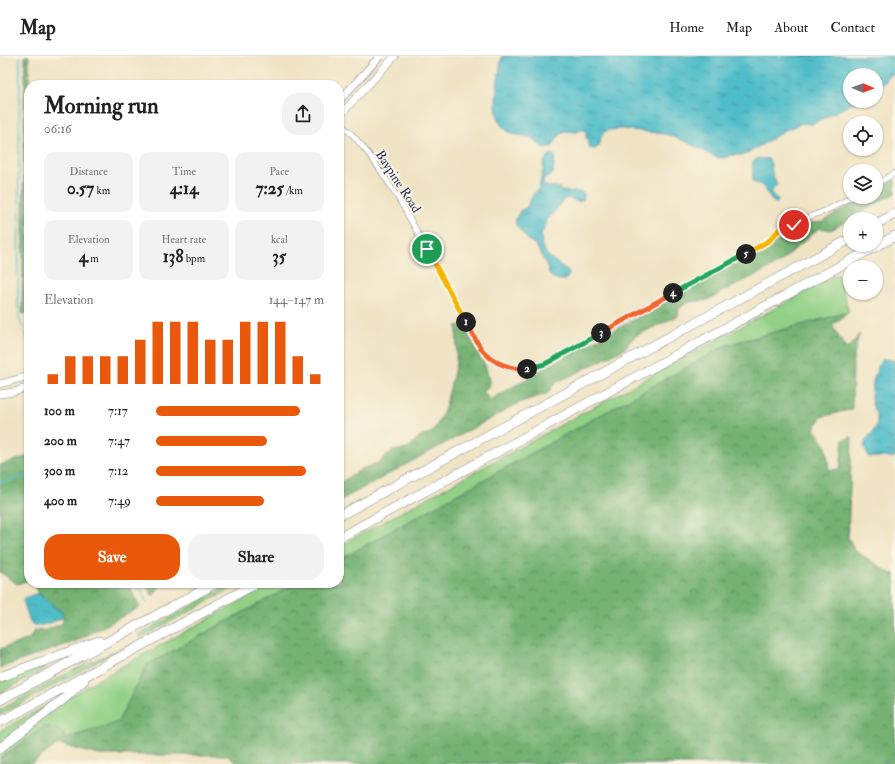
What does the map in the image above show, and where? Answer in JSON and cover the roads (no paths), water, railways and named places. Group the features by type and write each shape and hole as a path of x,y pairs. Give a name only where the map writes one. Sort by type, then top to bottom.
{"highway":[{"path":"883,220 895,214"},
{"path":"344,535 895,236"},
{"path":"344,513 843,243"},
{"path":"0,700 207,588"},
{"path":"0,722 248,588"},
{"path":"0,678 128,630"},
{"path":"0,748 65,698 93,672"}],"street":[{"path":"344,96 380,56"},
{"path":"344,111 395,56"},
{"name":"Baypine Road","path":"344,127 356,138 376,162 386,178 407,213 480,347 495,361 514,368 530,368 545,364 770,240 783,225 794,225 843,202"},
{"path":"883,180 895,173"},
{"path":"0,384 24,377"},
{"path":"0,394 24,389"}],"water":[{"path":"502,56 895,56 895,74 887,77 886,81 883,83 883,68 843,68 843,108 810,125 807,123 802,123 783,131 744,155 729,155 729,157 721,158 711,155 689,143 666,134 622,129 608,130 604,132 599,146 595,149 588,146 586,130 578,130 578,132 563,131 563,133 560,133 560,136 558,136 553,146 546,148 543,147 532,137 516,135 503,127 497,112 496,93"},
{"path":"553,154 555,156 553,174 544,179 543,185 558,187 560,188 560,191 582,192 584,194 583,200 579,202 569,198 564,199 547,220 541,235 541,244 547,255 569,272 566,280 559,280 549,274 548,268 536,245 528,240 516,225 516,218 520,211 527,207 533,195 539,188 545,160 549,155"},
{"path":"758,158 767,159 770,162 772,174 777,185 773,189 772,195 778,199 777,203 772,201 765,189 753,180 753,162"},
{"path":"887,359 895,361 895,457 869,457 865,445 866,441 876,427 877,420 871,399 872,388 879,364 882,360"},
{"path":"35,594 39,594 62,613 62,618 50,623 37,626 33,625 23,600"}],"waterway":[{"path":"20,56 18,301 19,318 24,330"},
{"path":"0,482 24,477"},
{"path":"140,588 147,603"}]}
